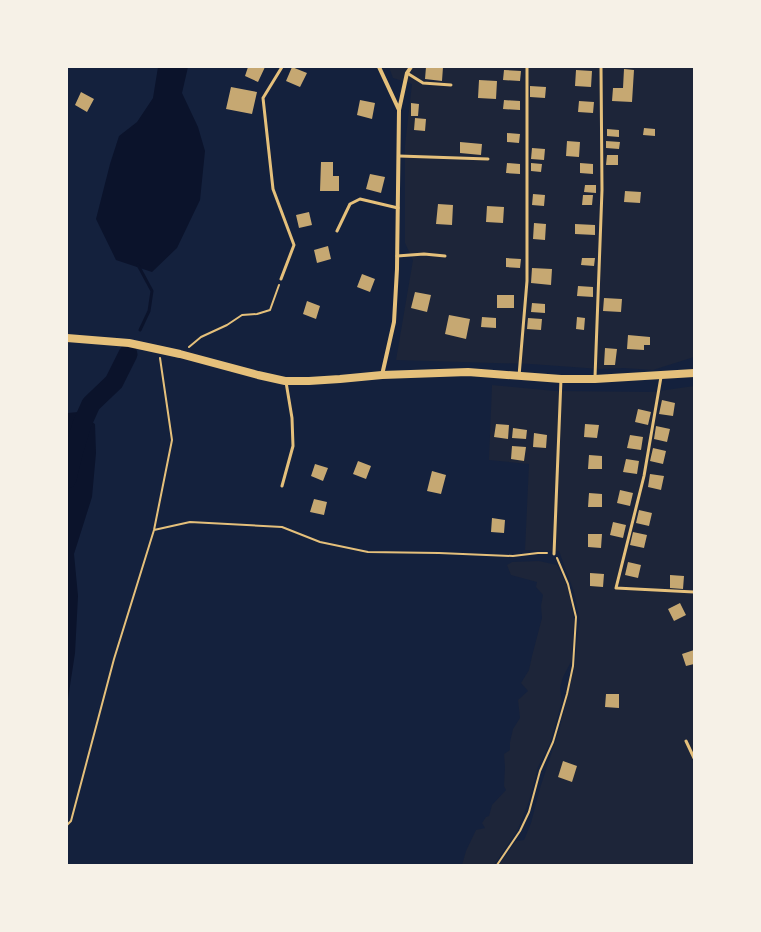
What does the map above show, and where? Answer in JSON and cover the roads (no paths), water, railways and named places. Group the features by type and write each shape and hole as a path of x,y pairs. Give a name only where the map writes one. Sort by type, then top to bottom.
{"main road":[{"path":"67,338 129,342 285,381 340,379 382,375 468,372 561,379 595,379 694,373"}],"street":[{"path":"380,67 400,110"},
{"path":"382,375 394,322 400,110 407,73 411,67"}],"lane":[{"path":"281,279 294,245 273,189 263,98 282,67"},
{"path":"520,376 528,281 527,67"},
{"path":"595,379 602,190 601,67"},
{"path":"407,73 423,83 451,85"},
{"path":"399,156 488,159"},
{"path":"337,231 350,204 360,199 398,208"},
{"path":"397,256 424,254 444,256"},
{"path":"661,375 644,476 616,588 694,592"},
{"path":"554,554 561,379"},
{"path":"282,486 293,446 292,418 285,381"},
{"path":"686,740 694,758"}],"waterway":[{"path":"138,265 152,291 149,311 140,330"},
{"path":"67,479 82,424 91,404 114,382 128,354"}]}
